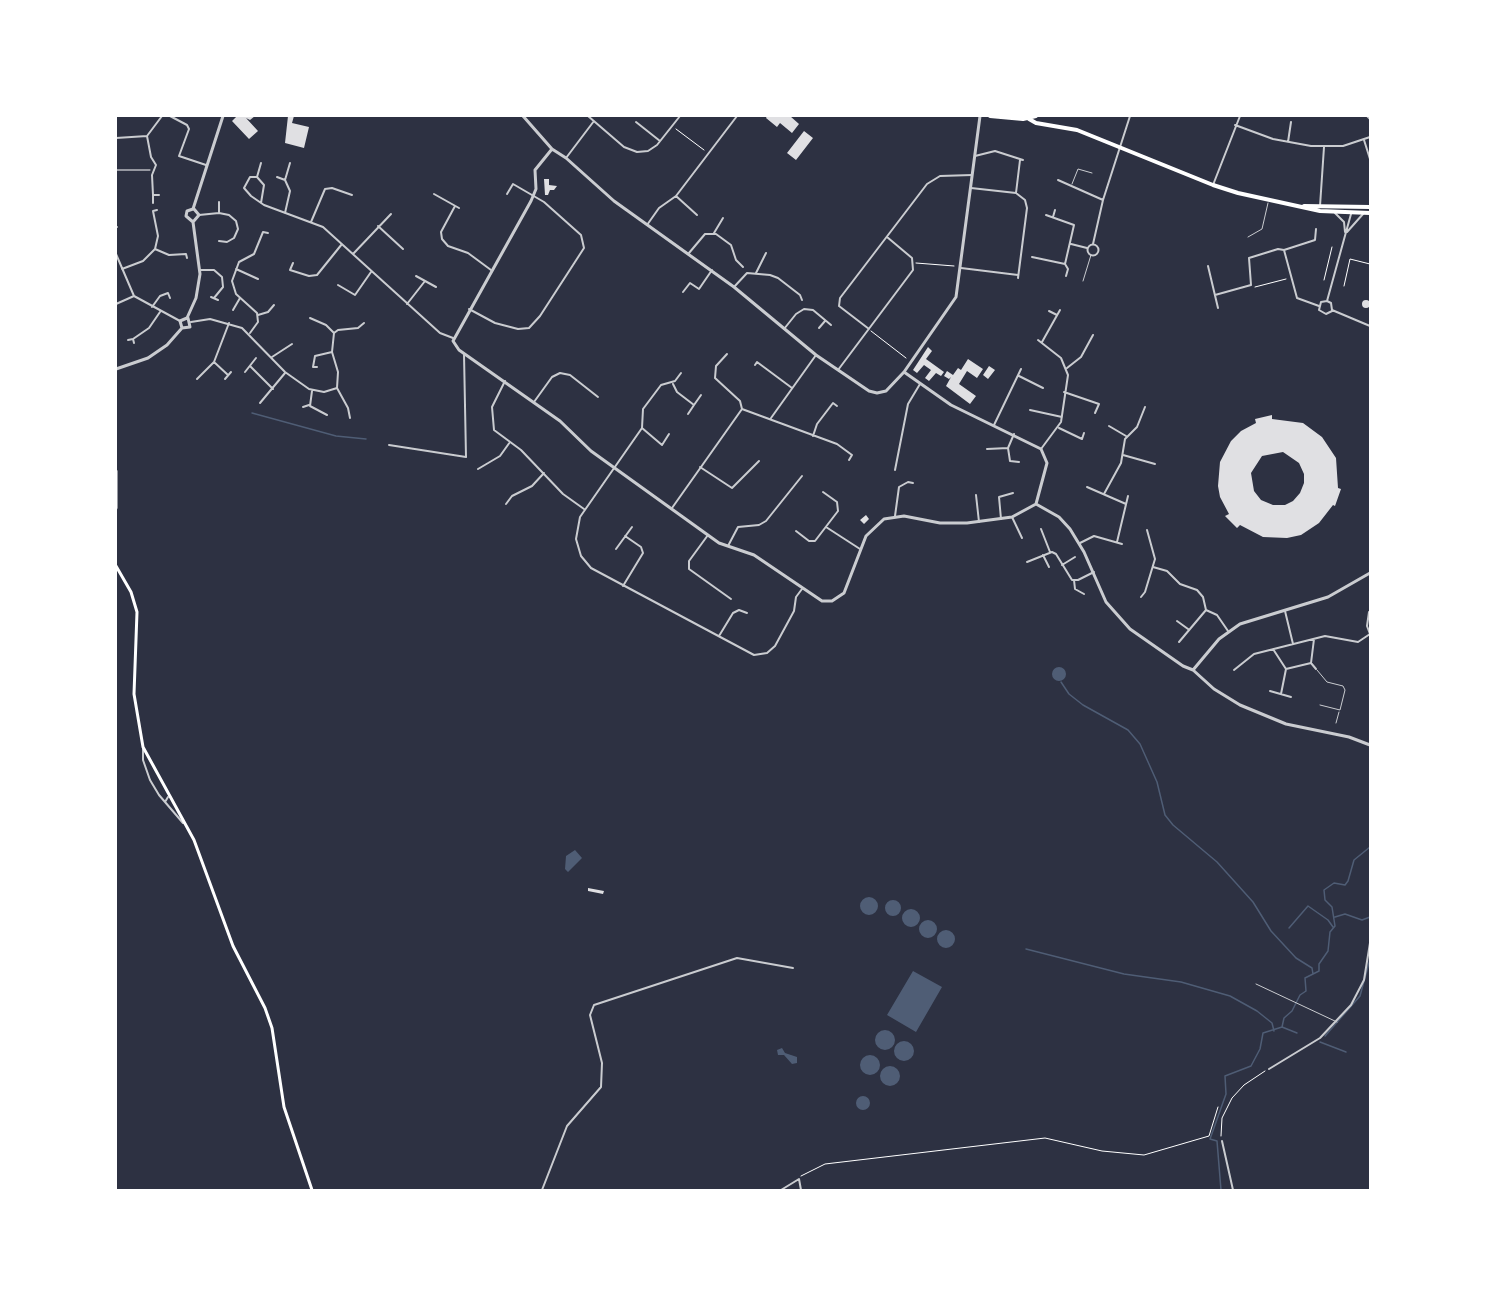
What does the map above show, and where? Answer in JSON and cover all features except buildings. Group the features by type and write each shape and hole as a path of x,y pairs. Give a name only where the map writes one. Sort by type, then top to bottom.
{"main road":[{"path":"991,116 1029,119 1077,130 1213,185 1268,200 1335,213 1356,215 1371,213"},
{"path":"1029,119 1037,116 1041,123"},
{"path":"1303,206 1371,207"},
{"path":"116,471 116,508"},
{"path":"116,566 131,592 137,612 134,694 143,747 168,797 187,827 234,946 266,1008 272,1028 284,1107 312,1191"}],"street":[{"path":"153,203 153,170 156,165 151,157 147,136 162,116"},
{"path":"170,116 189,128 179,156 206,165"},
{"path":"193,209 224,116"},
{"path":"523,116 552,149 566,158 614,201 734,286 816,355 877,393 886,391 904,372 954,301 961,268 980,116"},
{"path":"588,116 632,151 648,151 660,141 680,116"},
{"path":"647,225 659,208 676,196 737,116"},
{"path":"980,121 991,116"},
{"path":"1087,248 1093,244 1118,146 1130,116"},
{"path":"1213,185 1240,116"},
{"path":"1367,116 1371,119"},
{"path":"566,158 594,121"},
{"path":"636,122 660,141"},
{"path":"1288,142 1291,122"},
{"path":"1235,125 1259,135 1324,147 1343,146 1371,136"},
{"path":"116,138 147,136"},
{"path":"1364,140 1371,159"},
{"path":"1320,206 1324,147"},
{"path":"552,149 535,170 533,197 453,338 455,346 560,421 586,447 708,535 728,546 754,555 822,602 839,598 846,590 860,549 872,528 880,522 895,516 946,524 979,522 1012,517 1036,504 1047,463 1041,448 951,405 904,372"},
{"path":"975,156 995,151 1022,160 1016,193"},
{"path":"257,177 261,163"},
{"path":"285,213 290,196 285,180 291,163"},
{"path":"869,329 843,309 838,302 927,184 935,178 952,174 972,175"},
{"path":"257,177 247,180 244,188 250,196 261,203 323,227 440,333 453,338"},
{"path":"257,177 264,185 261,203"},
{"path":"277,177 285,180"},
{"path":"1058,180 1103,200"},
{"path":"469,309 495,323 518,329 529,328 583,252 585,244 581,235 544,202 513,184 507,194"},
{"path":"311,222 325,189 332,188 352,195"},
{"path":"961,268 1018,276 1027,208 1025,200 1016,193 971,188"},
{"path":"434,194 459,208"},
{"path":"153,195 159,195"},
{"path":"676,196 697,215"},
{"path":"219,202 219,213"},
{"path":"455,206 441,232 442,239 448,246 468,253 492,270"},
{"path":"1319,306 1327,301 1346,235 1356,215 1353,208"},
{"path":"193,209 199,215"},
{"path":"180,321 187,318 197,293 200,270 193,222 186,216 187,211 193,209"},
{"path":"122,269 144,261 155,249 158,236 153,211 157,210"},
{"path":"1053,217 1054,210"},
{"path":"193,222 199,215 219,213 231,217 238,229 232,240 219,242"},
{"path":"352,254 391,213"},
{"path":"1335,213 1344,222 1346,235"},
{"path":"1046,215 1074,223 1065,264 1068,269 1066,276"},
{"path":"1346,235 1356,215"},
{"path":"689,253 702,236 714,233 723,218"},
{"path":"378,226 403,249"},
{"path":"1215,295 1251,285 1253,280 1248,262 1251,256 1278,249 1284,250 1315,240 1316,229"},
{"path":"258,315 240,298 232,286 240,261 256,252 263,232 268,233"},
{"path":"714,233 731,245 736,260 743,267"},
{"path":"837,370 914,270 911,257 886,237"},
{"path":"293,263 290,270 315,276 342,244"},
{"path":"1071,244 1087,248 1091,255 1098,250 1093,244"},
{"path":"155,249 169,255 186,254 187,258"},
{"path":"1284,250 1298,300 1319,306 1324,314 1332,310 1371,326"},
{"path":"756,273 766,253"},
{"path":"116,254 117,264 122,269 134,296 180,321 182,328"},
{"path":"1032,256 1065,264"},
{"path":"1208,266 1218,308"},
{"path":"200,270 211,269 221,275 223,287 214,298"},
{"path":"236,269 258,279"},
{"path":"683,292 690,283 699,289 712,270"},
{"path":"338,285 355,295 358,287 371,272"},
{"path":"734,286 747,273 756,273 778,278 801,295 802,300"},
{"path":"416,276 436,287"},
{"path":"407,304 425,281"},
{"path":"152,307 160,296 168,294 170,298"},
{"path":"116,304 134,296"},
{"path":"233,310 240,298"},
{"path":"1327,301 1331,303 1332,310"},
{"path":"258,315 268,312 274,305"},
{"path":"784,329 796,314 804,309 813,310 831,325"},
{"path":"1042,342 1060,310"},
{"path":"128,340 149,328 160,311"},
{"path":"1049,311 1057,315"},
{"path":"250,333 257,324 258,315"},
{"path":"187,318 191,322"},
{"path":"309,318 326,325 334,333"},
{"path":"191,322 210,319 229,323 250,333 285,372 312,391 327,392 337,388"},
{"path":"819,328 826,320"},
{"path":"116,369 148,358 167,345 182,328 189,328 191,322"},
{"path":"197,379 214,362 229,323"},
{"path":"334,333 358,328 364,323"},
{"path":"334,333 332,352 338,372 337,388 348,408 350,418"},
{"path":"1067,368 1081,357 1093,335"},
{"path":"133,339 134,343"},
{"path":"1038,340 1061,358 1067,368 1068,378 1059,428 1041,448"},
{"path":"272,357 290,343"},
{"path":"313,368 315,356 332,352"},
{"path":"389,446 465,457 464,353"},
{"path":"672,508 742,409 740,401 716,378 716,366 727,354"},
{"path":"771,418 816,355"},
{"path":"244,372 256,358"},
{"path":"214,362 228,375"},
{"path":"755,364 757,362 792,388"},
{"path":"250,366 273,389"},
{"path":"994,425 1021,369"},
{"path":"225,379 231,372"},
{"path":"260,403 285,372"},
{"path":"534,402 552,376 560,373 570,375 598,397"},
{"path":"681,373 673,383 661,385 643,410 642,428 584,509 578,520 575,534 581,556 591,568 751,654 769,652 775,646 789,622 802,589"},
{"path":"1019,375 1043,388"},
{"path":"505,381 493,403 492,419 496,432 544,473 564,495 584,509"},
{"path":"673,383 677,392 694,405"},
{"path":"895,470 908,404 920,384"},
{"path":"309,405 312,391"},
{"path":"1064,392 1099,404 1095,413"},
{"path":"688,414 701,395"},
{"path":"813,436 817,424 833,403 837,406"},
{"path":"303,406 309,405"},
{"path":"309,405 327,415"},
{"path":"1104,494 1120,466 1126,436 1137,427 1144,407"},
{"path":"742,409 837,444 852,455 849,460"},
{"path":"1030,410 1062,417"},
{"path":"1109,426 1126,436"},
{"path":"642,428 662,445 669,434"},
{"path":"1059,428 1082,439 1084,433"},
{"path":"1014,434 1008,447 1010,462 1019,462"},
{"path":"478,469 500,456 510,442"},
{"path":"987,449 1008,447"},
{"path":"1123,455 1155,464"},
{"path":"700,467 732,488 759,461"},
{"path":"506,504 512,496 532,486 544,473"},
{"path":"728,546 736,528 764,523 802,476"},
{"path":"895,516 899,487 908,482 913,483"},
{"path":"1087,487 1126,504"},
{"path":"796,531 812,542 818,539 838,506 837,502 823,492"},
{"path":"891,492 897,494"},
{"path":"1001,519 999,497 1013,493"},
{"path":"976,495 979,522"},
{"path":"1117,542 1128,496"},
{"path":"1036,504 1059,517 1080,543 1106,602 1121,622 1183,666 1193,670 1214,689 1263,716 1287,724 1350,737 1371,745"},
{"path":"1012,517 1022,538"},
{"path":"616,549 632,526"},
{"path":"826,527 860,549"},
{"path":"1041,529 1050,552"},
{"path":"1140,597 1145,592 1155,555 1147,530"},
{"path":"708,535 689,561 689,568 731,599"},
{"path":"623,585 643,553 641,547 625,536"},
{"path":"1080,543 1094,536 1122,544"},
{"path":"1028,555 1029,561 1050,552 1056,554 1068,576 1074,580"},
{"path":"1043,555 1049,567"},
{"path":"1062,565 1076,557"},
{"path":"1153,567 1167,571 1180,584 1199,591 1206,610"},
{"path":"1074,580 1094,572"},
{"path":"1193,670 1228,631 1252,618 1335,594 1371,573"},
{"path":"1074,580 1075,590 1084,594"},
{"path":"1285,609 1293,644"},
{"path":"719,636 733,613 739,610 747,613"},
{"path":"1179,642 1206,610"},
{"path":"1206,610 1216,615 1228,631"},
{"path":"1234,670 1254,654 1314,639 1328,636 1358,642 1370,634 1367,626 1369,612"},
{"path":"1177,621 1188,629"},
{"path":"1314,639 1311,663 1316,669"},
{"path":"1273,649 1286,669 1281,694"},
{"path":"1286,669 1311,663"},
{"path":"1270,691 1291,698"},
{"path":"143,747 145,768 165,802 187,827"},
{"path":"165,802 168,797"},
{"path":"1269,1069 1311,1045 1337,1022 1362,986 1371,943"},
{"path":"542,1191 567,1126 601,1087 602,1063 590,1015 594,1005 737,958 793,968"},
{"path":"1222,1141 1233,1191"},
{"path":"781,1191 799,1179 801,1191"}],"lane":[{"path":"1071,186 1078,169 1092,172"},
{"path":"1248,237 1262,229 1268,200"},
{"path":"1083,281 1091,255"},
{"path":"1316,669 1327,682 1345,688 1336,723"},
{"path":"1320,705 1340,710"},
{"path":"1256,984 1337,1022"}],"path":[{"path":"672,126 708,153"},
{"path":"116,170 153,170"},
{"path":"1324,280 1332,247"},
{"path":"1344,286 1350,259 1371,264"},
{"path":"914,263 961,268"},
{"path":"1255,287 1291,278"},
{"path":"869,329 910,361"},
{"path":"1222,1141 1222,1118 1229,1102 1244,1086 1269,1069"},
{"path":"799,1177 825,1164 1045,1138 1102,1151 1144,1155 1209,1136 1218,1107"}],"water":[{"path":"1059,667 1064,669 1066,674 1064,679 1059,681 1054,679 1052,674 1054,669"},
{"path":"575,850 582,858 568,872 565,869 566,856"},
{"path":"869,897 875,900 878,906 875,912 869,915 863,912 860,906 863,900"},
{"path":"890,900 896,900 901,908 899,914 890,916 885,911 885,905"},
{"path":"911,909 917,912 920,918 917,924 911,927 905,924 902,918 905,912"},
{"path":"928,920 934,923 937,929 934,935 928,938 922,935 919,929 922,923"},
{"path":"946,930 952,933 955,939 952,945 946,948 940,945 937,939 940,933"},
{"path":"913,971 942,987 916,1032 887,1015"},
{"path":"881,1030 889,1030 895,1036 895,1044 889,1050 881,1050 875,1044 875,1036"},
{"path":"904,1041 911,1044 914,1051 911,1058 904,1061 897,1058 894,1051 897,1044"},
{"path":"782,1048 785,1053 797,1057 797,1063 792,1064 784,1055 778,1055 777,1050"},
{"path":"870,1055 877,1058 880,1065 877,1072 870,1075 863,1072 860,1065 863,1058"},
{"path":"890,1066 897,1069 900,1076 897,1083 890,1086 883,1083 880,1076 883,1069"},
{"path":"860,1096 866,1096 870,1103 866,1110 860,1110 856,1106 856,1100"}],"waterway":[{"path":"252,413 336,436 366,439"},
{"path":"1061,682 1069,694 1083,705 1128,730 1140,744 1157,782 1165,815 1173,825 1217,862 1253,902 1271,931 1296,958 1312,968 1313,974"},
{"path":"1221,1190 1217,1141 1210,1139 1226,1094 1225,1076 1251,1066 1260,1049 1263,1033 1282,1027 1284,1018 1292,1011 1300,995 1306,991 1305,978 1319,971 1319,964 1328,951 1330,932 1335,926 1332,907 1325,900 1324,890 1334,883 1345,885 1354,860 1370,847"},
{"path":"1289,928 1308,906 1328,920 1333,927"},
{"path":"1335,917 1345,914 1362,920 1370,917"},
{"path":"1026,949 1124,974 1181,982 1230,996 1257,1011 1272,1023 1274,1031"},
{"path":"1325,1036 1360,996 1370,959"},
{"path":"1282,1027 1297,1033"},
{"path":"1320,1042 1346,1052"}]}
